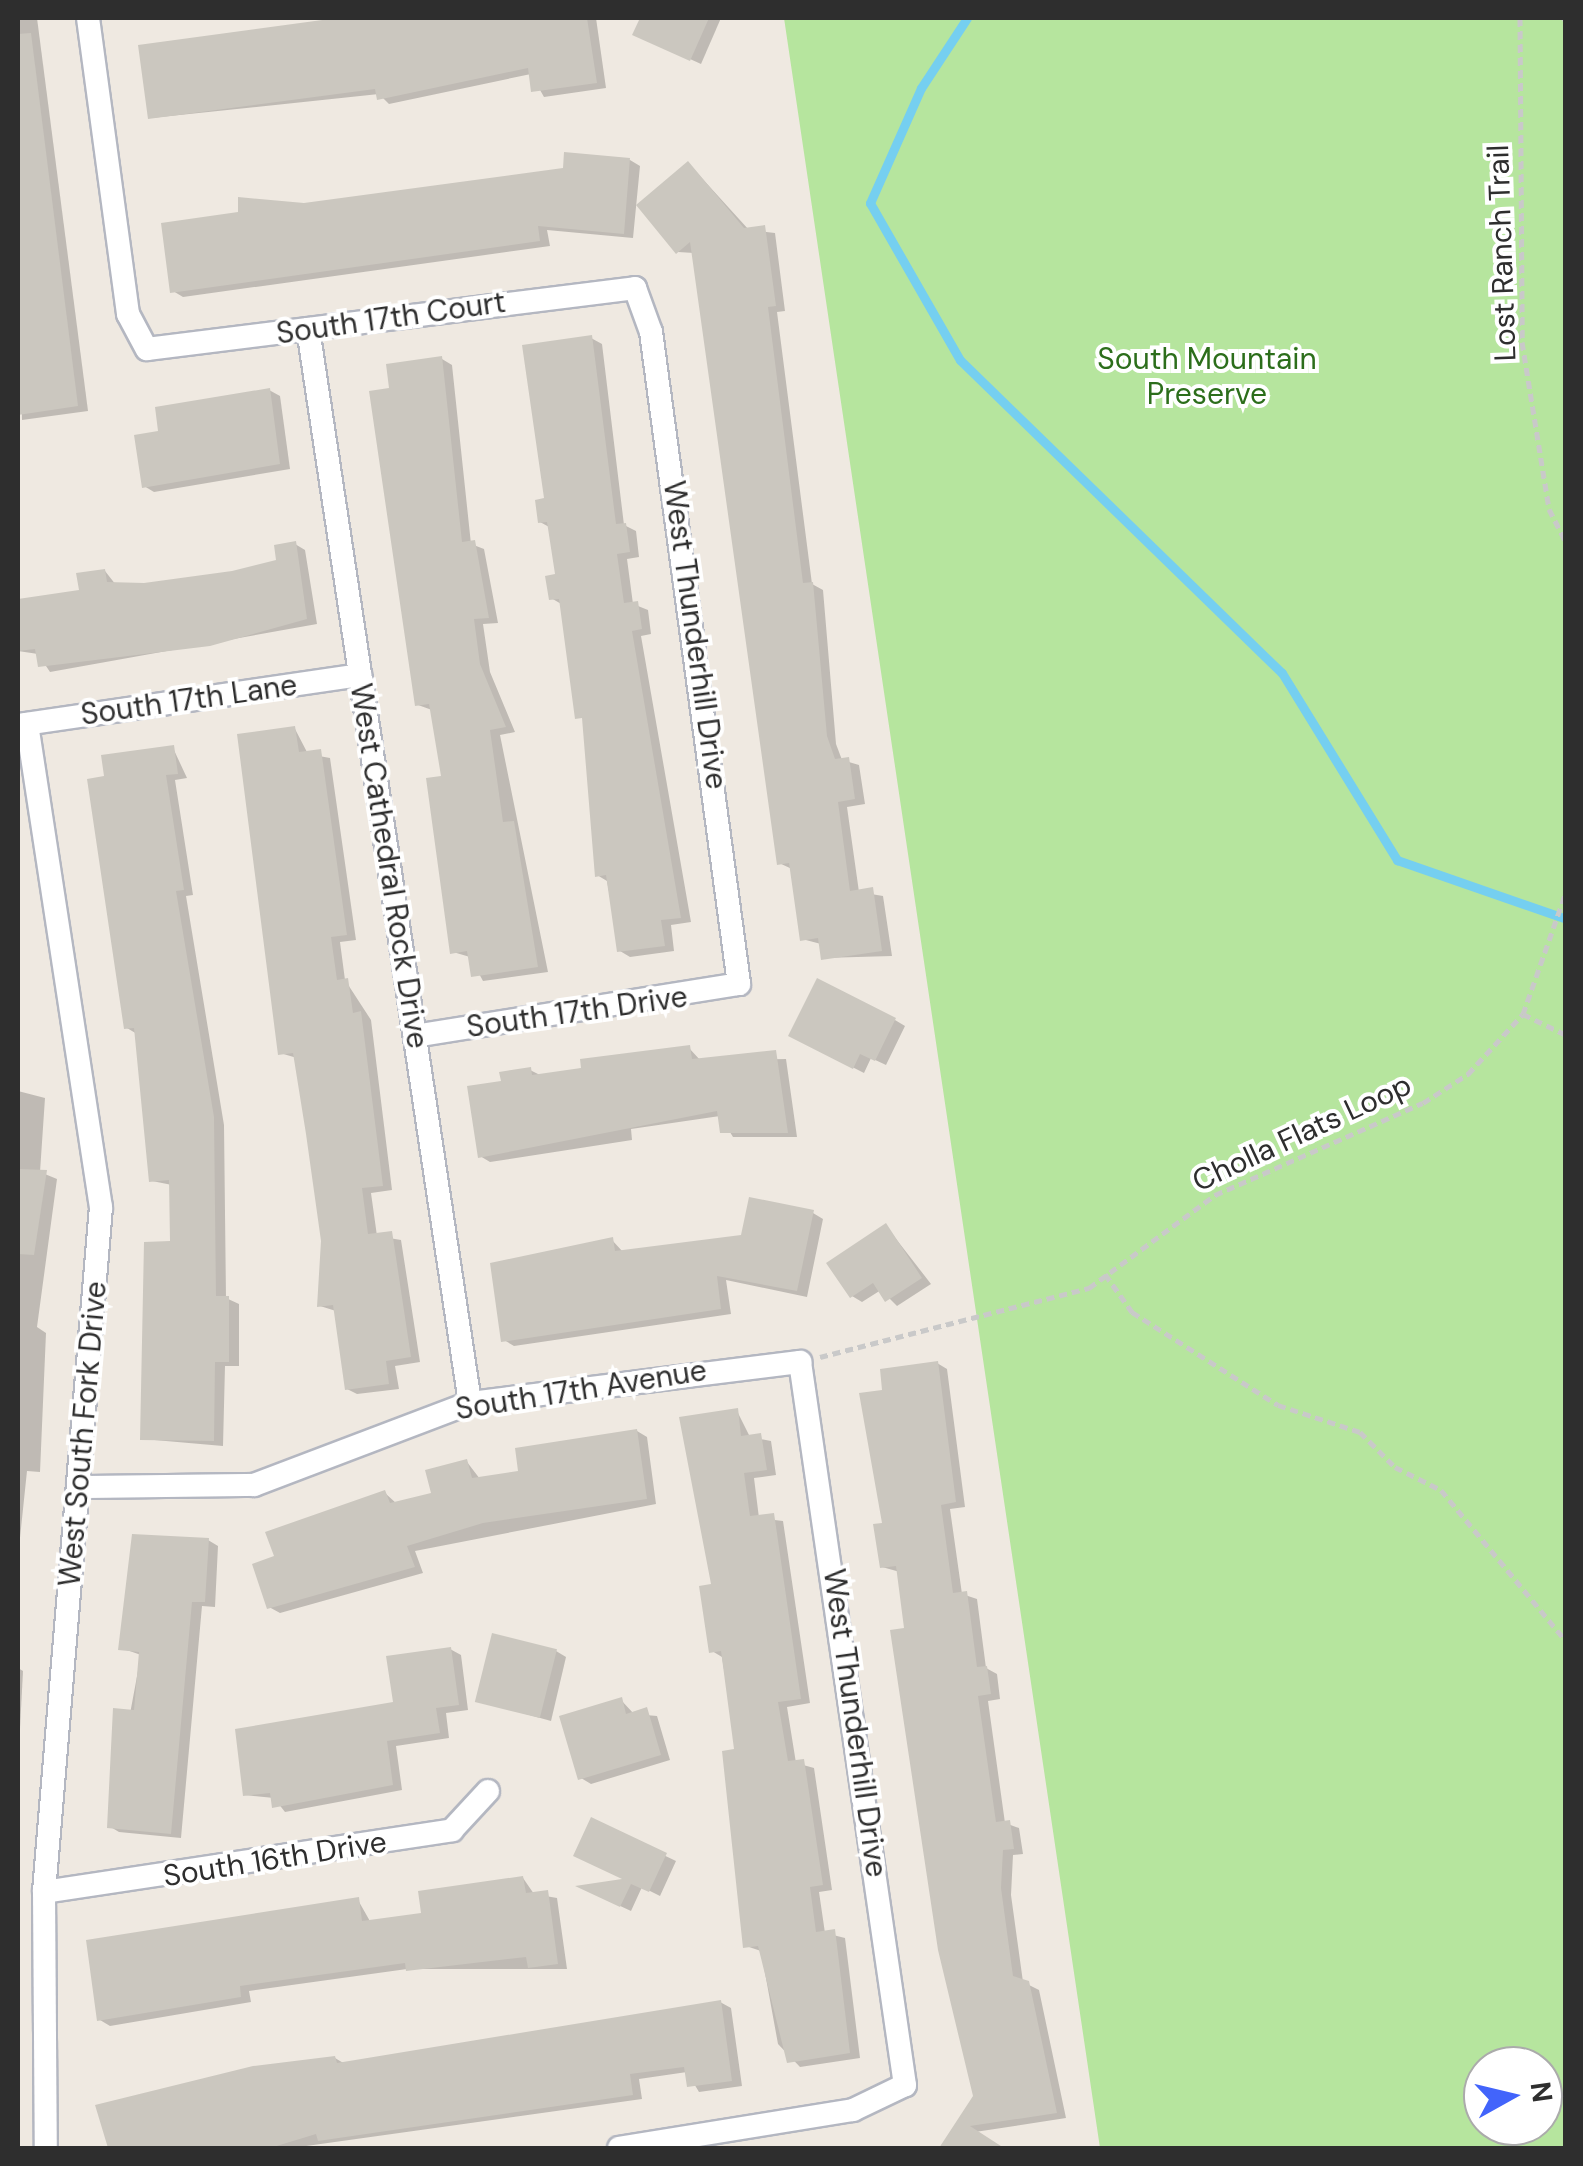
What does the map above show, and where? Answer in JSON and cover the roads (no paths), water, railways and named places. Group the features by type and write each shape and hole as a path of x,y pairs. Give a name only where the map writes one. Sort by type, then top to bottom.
{"street":[{"name":"South 17th Court","path":"88,18 128,314 147,349 635,288"},
{"name":"West Thunderhill Drive","path":"635,288 650,332 739,984"},
{"name":"West Cathedral Rock Drive","path":"308,329 470,1403"},
{"name":"South 17th Lane","path":"22,724 360,675"},
{"name":"West South Fork Drive","path":"22,724 101,1207 44,1892 46,2148"},
{"name":"South 17th Drive","path":"415,1036 739,984"},
{"name":"West Thunderhill Drive","path":"619,2148 853,2110 904,2085 800,1362"},
{"name":"South 17th Avenue","path":"78,1487 254,1486 470,1403 800,1362"},
{"name":"South 16th Drive","path":"44,1892 452,1830 488,1791"}],"waterway":[{"path":"967,18 921,88 870,203 960,360 1282,673 1397,860 1566,919"}],"park label":[{"name":"South Mountain Preserve","path":"1207,376"}]}
